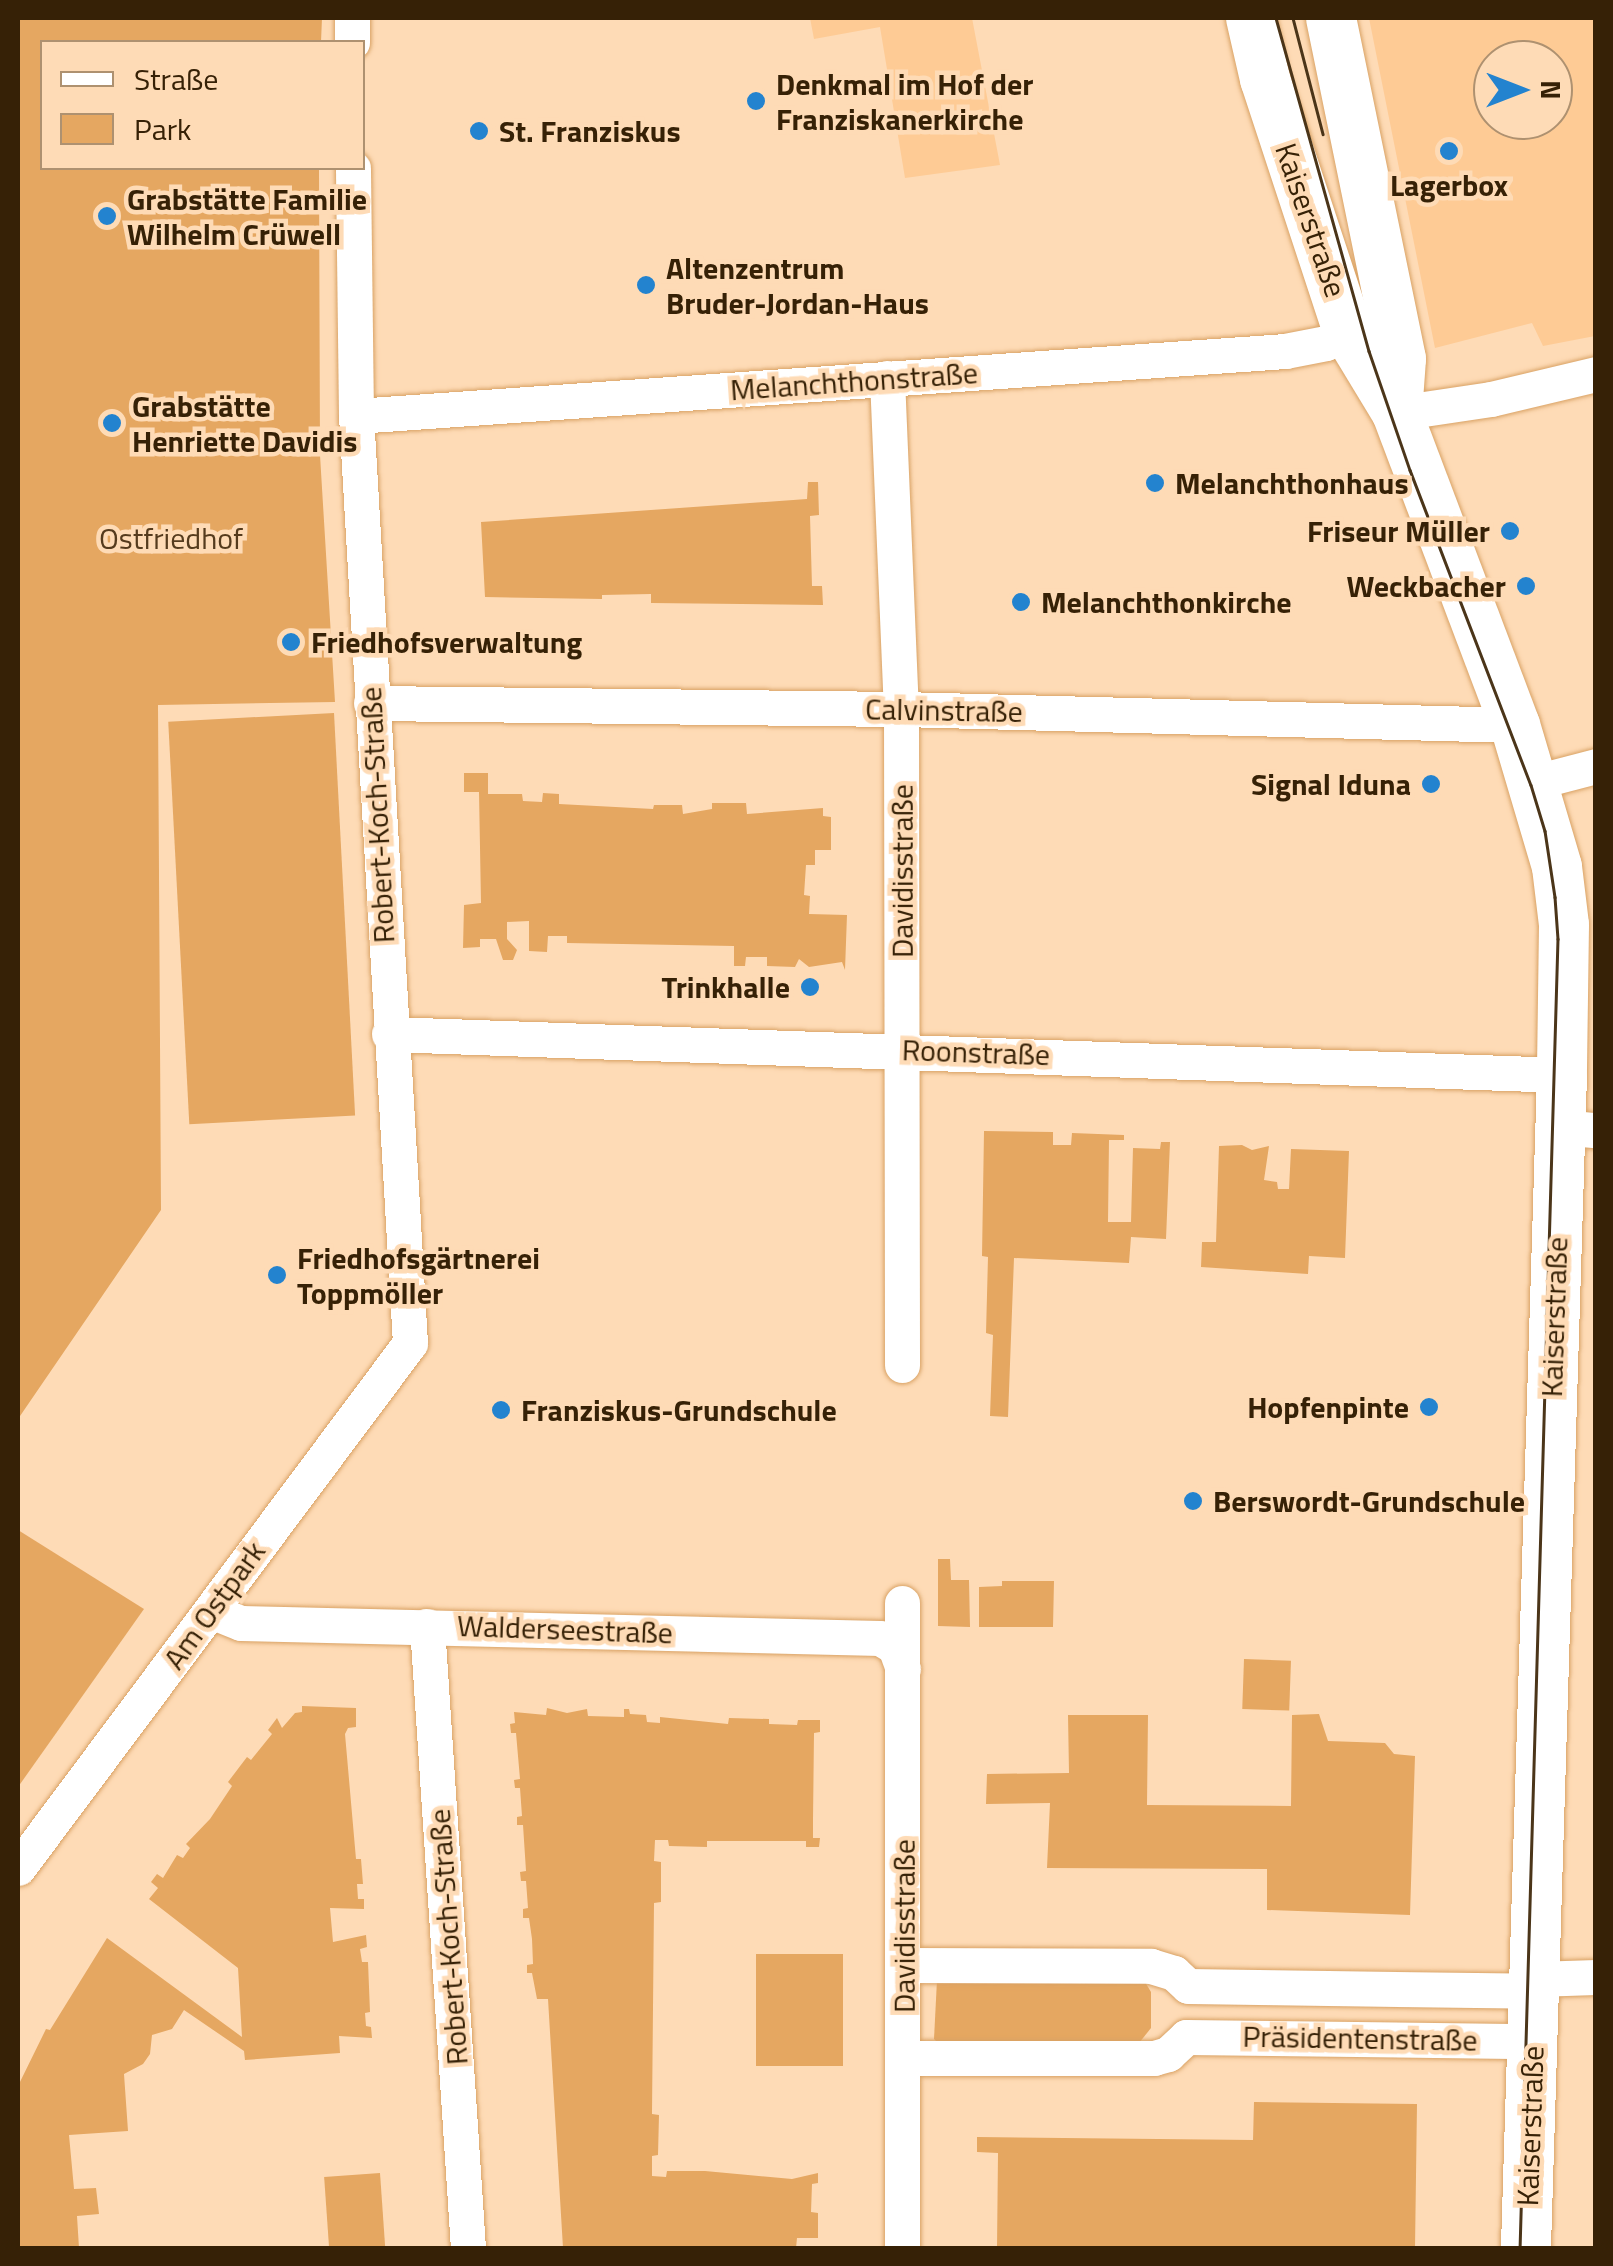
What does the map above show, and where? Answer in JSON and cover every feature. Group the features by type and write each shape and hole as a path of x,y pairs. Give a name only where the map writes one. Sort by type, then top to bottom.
{"main road":[{"name":"Kaiserstraße","path":"1250,18 1265,79 1348,332 1397,413 1516,725 1558,867 1564,925 1562,1075 1578,1128 1535,1984 1526,2248"},
{"name":"Kaiserstraße","path":"1331,18 1401,359 1397,413"}],"street":[{"name":"Robert-Koch-Straße","path":"354,170 356,416 410,1343"},
{"name":"Melanchthonstraße","path":"356,416 1285,351 1326,343 1348,332"},
{"path":"1397,413 1491,399 1596,374"},
{"name":"Davidisstraße","path":"887,378 901,709 902,1364"},
{"name":"Calvinstraße","path":"372,703 901,709 1516,725"},
{"path":"1535,782 1596,766"},
{"name":"Roonstraße","path":"389,1034 1562,1075"},
{"name":"Am Ostpark","path":"18,1868 410,1343"},
{"name":"Davidisstraße","path":"902,1603 902,2248"},
{"name":"Walderseestraße","path":"212,1612 241,1623 880,1638 895,1647 903,1670"},
{"name":"Robert-Koch-Straße","path":"428,1626 468,2248"},
{"name":"Präsidentenstraße","path":"904,1965 1151,1966 1174,1973 1188,1986 1535,1984 1596,1977"},
{"path":"1186,2036 1188,1986"},
{"name":"Präsidentenstraße","path":"903,2058 1154,2058 1168,2054 1186,2036 1533,2041"}],"shaded area":[{"path":"810,18 972,18 1000,165 905,178 880,27 814,39"},
{"path":"1369,18 1595,18 1595,336 1543,346 1532,323 1435,348"}],"green space":[{"name":"Ostfriedhof","path":"18,18 322,18 321,40 40,40 40,170 319,170 320,455 335,702 158,705 161,1210 18,1419"},
{"path":"808,482 818,482 819,515 810,516 812,586 822,586 823,605 651,603 651,594 602,595 602,599 485,597 481,522 807,499"},
{"path":"334,713 355,1115 189,1124 168,722"},
{"path":"464,773 488,773 488,794 522,794 523,801 542,802 543,793 559,794 559,804 653,809 654,805 682,805 683,814 712,809 712,803 746,803 747,814 823,808 823,816 831,817 831,850 815,850 815,865 806,865 804,895 810,896 809,914 847,915 845,970 842,962 809,967 799,959 795,967 767,966 767,957 746,957 745,966 734,966 734,946 567,943 567,936 548,936 547,952 529,951 529,921 507,922 507,939 517,950 513,960 503,960 496,939 480,939 480,947 463,948 464,905 481,903 479,792 464,792"},
{"path":"984,1131 1053,1132 1053,1145 1071,1145 1072,1133 1124,1135 1124,1140 1109,1140 1108,1222 1131,1222 1133,1148 1160,1149 1161,1142 1170,1142 1166,1239 1131,1237 1129,1263 1014,1258 1008,1417 990,1416 993,1335 986,1333 988,1257 982,1256"},
{"path":"1242,1145 1252,1150 1269,1146 1264,1180 1277,1182 1278,1189 1289,1189 1291,1149 1349,1151 1345,1258 1309,1256 1308,1274 1201,1267 1202,1242 1216,1242 1219,1146"},
{"path":"18,1530 144,1609 18,1787"},
{"path":"938,1559 950,1559 951,1580 969,1580 970,1627 938,1626"},
{"path":"1002,1581 1054,1581 1053,1627 979,1627 979,1587 1002,1586"},
{"path":"1244,1659 1291,1661 1289,1711 1242,1709"},
{"path":"302,1706 356,1708 356,1727 348,1728 345,1734 356,1859 361,1859 363,1884 357,1884 358,1899 364,1899 364,1909 330,1908 333,1942 366,1935 367,1947 360,1949 362,1962 368,1962 370,2012 365,2013 372,2038 339,2036 340,2053 245,2060 244,2051 184,2010 172,2029 152,2035 150,2054 143,2064 124,2074 128,2131 69,2135 74,2189 96,2188 99,2214 77,2216 79,2248 18,2248 18,2086 46,2029 50,2030 107,1938 242,2037 238,1968 149,1899 158,1888 151,1882 157,1874 163,1878 177,1855 183,1858 190,1848 186,1844 210,1819 232,1786 228,1782 247,1757 251,1760 272,1734 268,1730 277,1718 282,1728 295,1713 302,1712"},
{"path":"547,1708 567,1713 587,1709 588,1716 624,1717 624,1709 629,1709 630,1714 646,1715 647,1722 660,1723 660,1717 728,1724 729,1718 769,1719 769,1724 797,1725 798,1720 820,1720 820,1732 814,1733 813,1821 813,1838 820,1838 819,1847 806,1847 806,1841 707,1841 707,1847 669,1846 668,1840 655,1840 654,1861 661,1862 661,1902 654,1903 652,2114 659,2115 658,2155 652,2156 652,2176 666,2177 667,2171 705,2171 792,2179 818,2173 818,2183 812,2184 811,2212 818,2213 818,2238 797,2238 796,2248 563,2248 548,1999 537,1999 532,1973 527,1973 527,1965 533,1964 532,1939 529,1918 523,1918 523,1909 528,1908 526,1881 521,1881 520,1872 526,1871 523,1825 517,1825 517,1817 522,1816 520,1788 515,1788 514,1780 520,1779 516,1733 511,1733 510,1724 515,1723 514,1712 546,1715"},
{"path":"1319,1714 1328,1741 1385,1743 1394,1754 1415,1756 1410,1915 1267,1910 1267,1869 1047,1868 1050,1803 986,1804 987,1774 1069,1773 1068,1715 1148,1715 1147,1805 1291,1806 1292,1715"},
{"path":"756,1954 843,1954 843,2066 756,2066"},
{"path":"937,1980 1145,1982 1151,1992 1151,2028 1139,2043 938,2043 934,2039"},
{"path":"1254,2102 1417,2104 1415,2248 973,2248 997,2247 998,2153 977,2152 977,2137 1253,2140"},
{"path":"380,2173 385,2248 329,2248 324,2177"}],"tram line":[{"path":"1276,18 1369,351 1410,470 1531,785 1545,831 1555,897 1558,939 1520,2248"},
{"path":"1293,18 1323,134"}],"place":[{"name":"Denkmal im Hof der Franziskanerkirche","path":"756,101"},
{"name":"St. Franziskus","path":"479,131"},
{"name":"Lagerbox","path":"1449,151"},
{"name":"Grabstätte Familie Wilhelm Crüwell","path":"107,216"},
{"name":"Altenzentrum Bruder-Jordan-Haus","path":"646,285"},
{"name":"Grabstätte Henriette Davidis","path":"112,423"},
{"name":"Melanchthonhaus","path":"1155,483"},
{"name":"Friseur Müller","path":"1510,531"},
{"name":"Weckbacher","path":"1526,586"},
{"name":"Melanchthonkirche","path":"1021,602"},
{"name":"Friedhofsverwaltung","path":"291,642"},
{"name":"Signal Iduna","path":"1431,784"},
{"name":"Trinkhalle","path":"810,987"},
{"name":"Friedhofsgärtnerei Toppmöller","path":"277,1275"},
{"name":"Hopfenpinte","path":"1429,1407"},
{"name":"Franziskus-Grundschule","path":"501,1410"},
{"name":"Berswordt-Grundschule","path":"1193,1501"}]}
